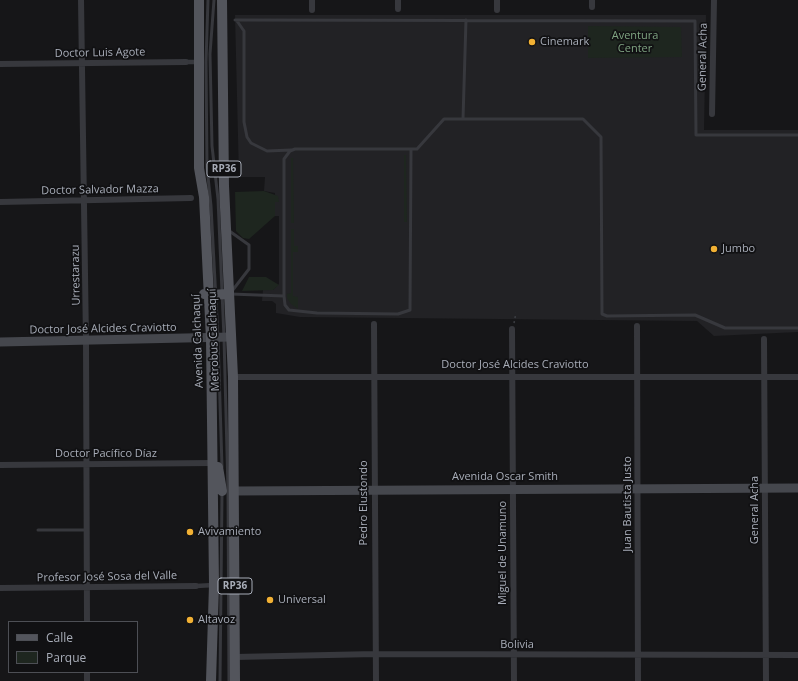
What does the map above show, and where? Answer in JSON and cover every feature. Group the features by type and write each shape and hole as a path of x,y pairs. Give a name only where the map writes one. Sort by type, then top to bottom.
{"main road":[{"name":"RP36","path":"199,0 201,286 204,294 218,295"},
{"name":"Avenida Calchaquí","path":"222,0 226,228 218,295 221,338 212,398 212,463 224,491 235,657 235,681"},
{"name":"Avenida Calchaquí","path":"211,681 214,585 224,491 233,377 221,338 218,295"},
{"name":"Doctor José Alcides Craviotto","path":"0,342 221,338"},
{"path":"212,398 218,439 219,478 224,491"},
{"name":"Avenida Oscar Smith","path":"224,491 798,488"}],"street":[{"name":"Urrestarazu","path":"81,0 81,63 85,201 88,530 87,621"},
{"path":"312,0 312,10"},
{"path":"398,0 398,9"},
{"path":"497,0 497,10"},
{"name":"General Acha","path":"712,114 714,0"},
{"name":"Doctor Luis Agote","path":"0,64 199,62"},
{"name":"Doctor Salvador Mazza","path":"0,202 194,198"},
{"name":"Pedro Elustondo","path":"374,324 376,681"},
{"name":"Juan Bautista Justo","path":"637,326 638,681"},
{"name":"Miguel de Unamuno","path":"512,329 514,681"},
{"name":"General Acha","path":"764,339 766,681"},
{"name":"Doctor José Alcides Craviotto","path":"233,377 798,377"},
{"name":"Doctor Pacífico Díaz","path":"0,465 212,463"},
{"name":"Profesor José Sosa del Valle","path":"0,588 88,588 214,585"},
{"name":"Bolivia","path":"235,657 375,654 798,655"}],"lane":[{"name":"Metrobus Calchaquí","path":"208,0 206,56 207,167 218,295"},
{"name":"Metrobus Calchaquí","path":"214,0 210,54 212,146 218,199 218,295"},
{"path":"798,135 696,135 695,21 235,20 239,22 244,31 244,122 247,137 251,143 258,148 267,151 295,149 417,150 444,119 583,119 601,137 602,314 607,316 695,316 725,328 798,328"},
{"path":"463,119 466,20"},
{"path":"295,149 290,151 284,159 284,296 286,307 293,312 398,314 410,310 411,150"},
{"path":"218,295 249,269 249,245 226,228"},
{"path":"218,295 284,296"},
{"name":"Metrobus Calchaquí","path":"221,338 229,681"},
{"name":"Metrobus Calchaquí","path":"220,681 224,491 221,338"},
{"path":"38,530 88,530"}],"path":[{"path":"512,329 516,313"}],"shaded area":[{"path":"235,15 706,15 704,130 798,130 798,332 714,336 697,321 300,317 276,313 276,304 272,301 262,301 263,290 273,290 279,284 279,216 275,216 275,193 264,191 265,177 239,177"}],"green space":[{"name":"Aventura Center","path":"588,26 681,27 682,57 588,58"},
{"path":"404,155 406,155 407,222 404,222"},
{"path":"291,158 293,158 294,223 291,223"},
{"path":"264,191 278,196 279,202 275,202 275,216 249,239 243,238 236,231 235,192"},
{"path":"291,229 294,229 294,246 298,246 298,252 293,252 293,296 298,297 298,309 291,304 287,298 287,294 291,293"},
{"path":"249,277 266,277 279,285 273,290 242,291"}],"place":[{"name":"Cinemark","path":"532,42"},
{"name":"Jumbo","path":"714,249"},
{"name":"Avivamiento","path":"190,532"},
{"name":"Universal","path":"270,600"},
{"name":"Altavoz","path":"190,620"}]}
